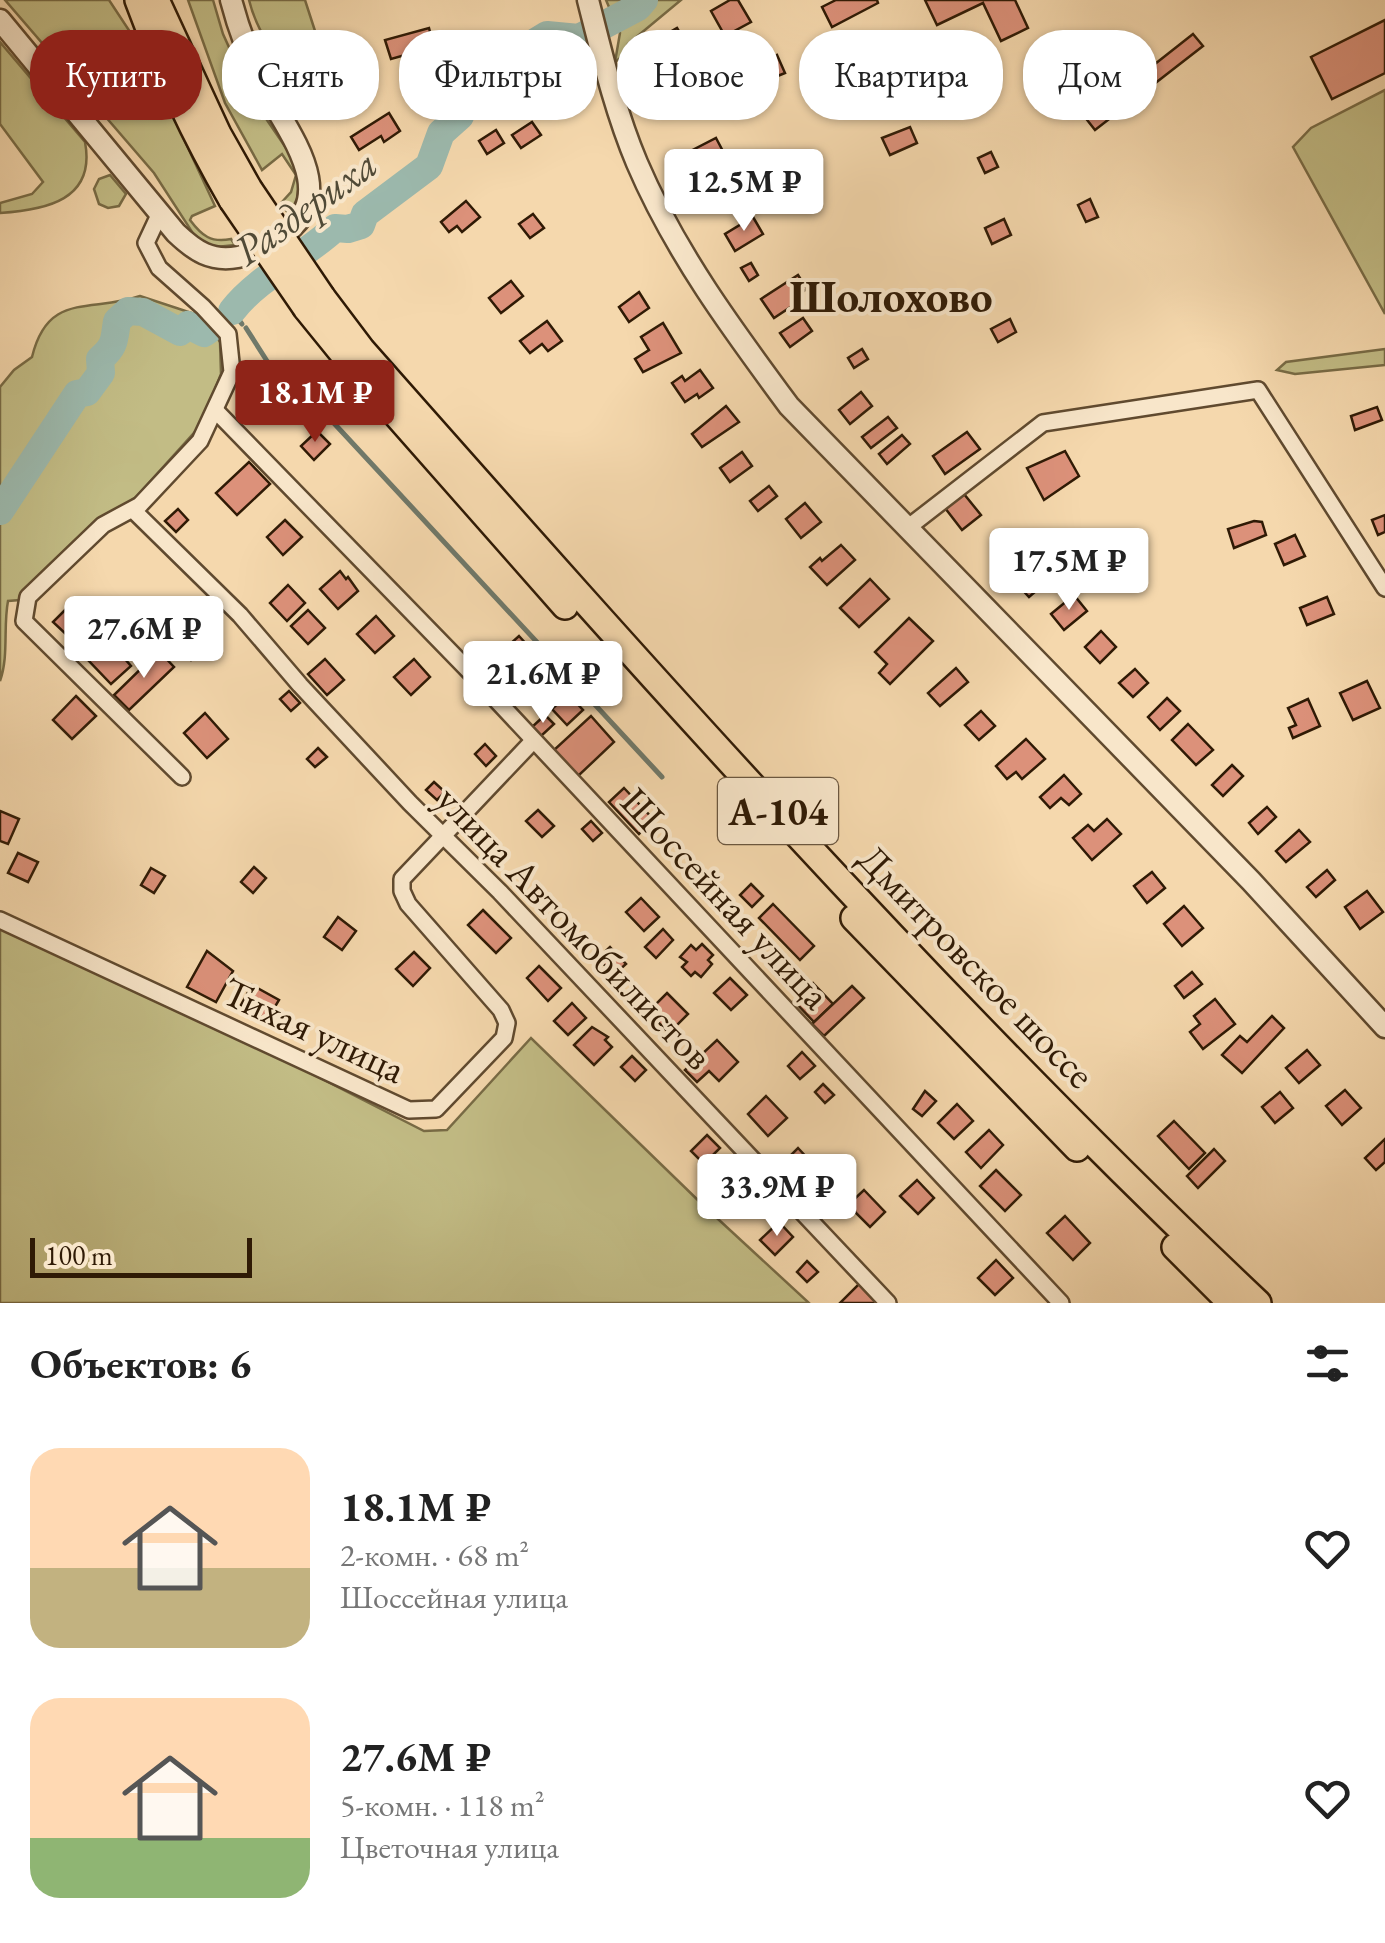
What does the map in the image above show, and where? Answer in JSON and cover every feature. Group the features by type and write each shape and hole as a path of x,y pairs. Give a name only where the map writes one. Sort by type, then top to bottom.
{"highway":[{"name":"Дмитровское шоссе","path":"138,0 159,16 198,141 241,195 314,303 500,534 940,1010 1231,1303"},
{"name":"Дмитровское шоссе","path":"314,303 362,350 698,726 952,996 1258,1303"}],"street":[{"path":"125,0 159,16"},
{"path":"0,20 160,213 192,247 214,259 251,254 287,232 306,206 308,172 301,150 242,40 231,0"},
{"path":"590,8 637,162 694,271 789,406 1251,881 1385,1027"},
{"path":"160,213 146,244 159,268 228,334 232,372 200,441 133,510 103,525 28,596 24,620 182,778"},
{"path":"906,529 1044,423 1258,390 1385,588"},
{"name":"Шоссейная улица","path":"216,411 533,741 1061,1303"},
{"name":"улица Автомобилистов","path":"133,510 240,614 300,685 888,1303"},
{"name":"Тихая улица","path":"0,920 409,1110 436,1108 504,1038 507,1023 501,1010 408,904 402,878 533,741"}],"shaded area":[{"path":"5,0 109,0 129,30 31,30"},
{"path":"188,0 213,0 222,31 222,95 202,30"},
{"path":"249,0 305,0 315,30 261,30"},
{"path":"606,0 681,0 645,30 619,30"},
{"path":"0,42 30,77 30,120 66,120 85,142 83,177 75,189 50,205 0,213 0,203 32,194 43,182 0,124"},
{"path":"1385,90 1385,314 1293,147 1311,128"},
{"path":"108,120 175,120 215,206 190,220 208,237 231,239 235,245 216,247 194,235 154,173"},
{"path":"234,120 267,120 299,167 300,196 288,213 281,203 291,192 296,175 282,154 262,170"},
{"path":"110,175 126,194 119,206 108,208 99,204 94,189 99,179"},
{"path":"140,296 204,317 220,342 221,374 201,425 136,497 88,532 20,600 8,601 0,681 0,387 32,357 39,336 60,313"},
{"path":"1385,349 1385,365 1295,374 1277,370 1286,362"},
{"path":"0,928 281,1058 424,1131 447,1130 531,1038 809,1303 0,1303"}],"building":[{"path":"730,0 738,0 751,22 736,30 722,30 711,11"},
{"path":"836,0 878,3 832,27 822,7"},
{"path":"925,0 1015,0 1028,28 1003,40 1003,30 996,30 983,3 937,25"},
{"path":"1385,20 1385,73 1332,99 1311,57"},
{"path":"1193,34 1203,46 1157,82 1157,62"},
{"path":"399,36 399,57 391,59 385,40"},
{"path":"389,113 400,131 384,142 381,136 359,150 351,137"},
{"path":"1087,120 1108,120 1095,130"},
{"path":"532,122 541,135 521,148 512,135"},
{"path":"910,127 917,143 890,155 882,138"},
{"path":"496,130 504,143 487,154 479,141"},
{"path":"716,138 726,157 689,171 681,156"},
{"path":"991,152 998,167 985,173 978,158"},
{"path":"716,176 727,196 705,207 694,188"},
{"path":"747,190 755,203 737,213 730,200"},
{"path":"1090,199 1098,217 1086,222 1078,205"},
{"path":"466,201 480,217 462,232 457,226 449,232 441,222"},
{"path":"533,214 544,228 530,238 519,224"},
{"path":"753,217 763,234 735,251 725,234"},
{"path":"1004,219 1011,235 992,244 985,228"},
{"path":"751,263 758,275 749,281 741,268"},
{"path":"798,275 807,289 792,299 795,304 774,318 761,299"},
{"path":"511,281 523,296 501,313 489,298"},
{"path":"639,292 649,308 629,322 619,307"},
{"path":"803,318 812,331 790,347 780,333"},
{"path":"1010,319 1016,332 998,342 991,329"},
{"path":"547,321 562,341 548,351 542,344 530,353 520,341"},
{"path":"663,323 681,353 643,372 635,359 649,350 641,337"},
{"path":"862,349 868,359 854,368 848,358"},
{"path":"700,370 713,388 685,402 672,383 682,376 685,381"},
{"path":"861,392 872,406 850,424 839,410"},
{"path":"726,406 739,422 702,447 692,434"},
{"path":"1377,407 1382,420 1355,430 1351,416"},
{"path":"888,417 897,428 871,448 862,437"},
{"path":"317,431 330,444 314,460 301,446"},
{"path":"967,432 980,449 945,474 933,456"},
{"path":"902,435 910,444 887,464 879,454"},
{"path":"1065,451 1079,476 1044,500 1027,468"},
{"path":"742,452 752,466 730,482 720,468"},
{"path":"249,462 270,484 237,515 216,493"},
{"path":"769,486 777,496 758,511 750,501"},
{"path":"964,494 981,515 962,530 945,508"},
{"path":"805,503 821,522 801,538 786,519"},
{"path":"178,509 188,520 176,532 165,521"},
{"path":"1385,515 1385,532 1378,535 1372,520"},
{"path":"285,520 302,537 283,555 267,537"},
{"path":"1262,522 1266,535 1234,548 1228,529"},
{"path":"1295,535 1305,556 1284,565 1275,544"},
{"path":"841,545 855,560 827,585 810,567"},
{"path":"1046,554 1066,575 1048,591 1043,585 1029,597 1016,583"},
{"path":"340,571 358,591 338,609 320,589"},
{"path":"870,579 889,599 859,627 840,608"},
{"path":"288,585 305,603 287,621 270,603"},
{"path":"1074,595 1087,611 1064,630 1051,614"},
{"path":"1327,597 1334,614 1307,625 1300,608"},
{"path":"69,606 85,620 69,637 53,622"},
{"path":"308,610 325,628 308,644 291,626"},
{"path":"376,616 394,636 375,653 357,634"},
{"path":"909,618 933,641 890,684 879,673 887,664 875,652"},
{"path":"202,623 215,638 191,660 185,654 190,649 183,641"},
{"path":"1101,631 1116,647 1100,663 1085,647"},
{"path":"519,636 566,688 546,707 498,655"},
{"path":"110,642 131,666 111,684 89,661"},
{"path":"159,651 174,667 129,710 114,695"},
{"path":"325,659 344,680 327,695 308,674"},
{"path":"414,659 430,677 411,695 394,677"},
{"path":"956,668 968,682 940,706 928,693"},
{"path":"1135,669 1148,683 1133,697 1119,683"},
{"path":"1367,681 1380,708 1353,720 1340,693"},
{"path":"289,691 300,703 291,711 280,699"},
{"path":"568,694 583,710 567,725 552,709"},
{"path":"76,696 96,716 72,739 53,720"},
{"path":"1167,698 1180,711 1160,730 1148,717"},
{"path":"1308,699 1320,726 1293,738 1289,728 1296,725 1288,708"},
{"path":"981,711 995,726 979,740 965,725"},
{"path":"205,713 228,739 207,758 184,733"},
{"path":"545,715 554,724 541,736 532,727"},
{"path":"591,716 614,742 578,776 554,750"},
{"path":"1188,724 1213,750 1196,765 1172,740"},
{"path":"1026,739 1045,759 1022,779 1016,772 1007,779 996,766"},
{"path":"485,744 496,756 486,766 475,754"},
{"path":"318,748 327,757 315,767 307,759"},
{"path":"1232,765 1243,776 1223,796 1212,785"},
{"path":"1064,775 1081,794 1069,805 1061,798 1050,808 1040,797"},
{"path":"434,782 445,792 437,800 426,790"},
{"path":"624,788 654,820 639,834 609,802"},
{"path":"1267,807 1276,817 1258,834 1249,823"},
{"path":"538,810 554,826 542,837 526,821"},
{"path":"0,811 19,819 8,844 0,841"},
{"path":"1107,819 1121,834 1092,860 1073,838 1088,825 1094,831"},
{"path":"591,821 602,833 593,841 582,829"},
{"path":"1299,830 1310,842 1286,862 1276,851"},
{"path":"18,853 38,862 28,882 8,873"},
{"path":"254,867 266,878 253,893 241,882"},
{"path":"151,868 165,876 154,893 141,885"},
{"path":"1327,870 1335,880 1316,897 1307,887"},
{"path":"1152,872 1165,888 1147,903 1134,886"},
{"path":"751,884 763,896 752,907 740,895"},
{"path":"1367,891 1383,912 1360,929 1345,907"},
{"path":"641,898 659,917 644,931 626,912"},
{"path":"773,904 814,946 800,960 759,918"},
{"path":"1184,906 1203,928 1182,946 1164,924"},
{"path":"483,910 511,938 496,953 468,925"},
{"path":"338,917 356,931 342,950 324,937"},
{"path":"663,929 673,940 656,958 645,947"},
{"path":"702,944 713,955 708,960 712,964 701,977 695,972 691,976 682,967 687,962 680,957 691,945 696,950"},
{"path":"610,947 626,964 614,975 598,958"},
{"path":"207,951 233,971 216,1002 187,987"},
{"path":"414,952 430,968 413,986 396,969"},
{"path":"539,966 561,988 548,1001 527,978"},
{"path":"1192,972 1202,984 1184,998 1175,986"},
{"path":"730,978 747,995 731,1010 714,993"},
{"path":"813,983 833,1004 814,1022 794,1001"},
{"path":"252,985 279,1000 267,1020 241,1005"},
{"path":"852,986 864,998 824,1036 812,1024"},
{"path":"667,993 688,1014 669,1033 648,1012"},
{"path":"1215,999 1235,1024 1203,1049 1190,1032 1200,1024 1194,1016"},
{"path":"572,1003 586,1018 568,1035 554,1021"},
{"path":"1272,1016 1284,1028 1242,1073 1222,1055 1240,1036 1247,1042"},
{"path":"592,1027 608,1037 605,1040 612,1047 594,1065 574,1045"},
{"path":"717,1040 738,1062 719,1081 709,1071 697,1082 685,1070"},
{"path":"1307,1050 1320,1065 1299,1083 1286,1068"},
{"path":"802,1052 815,1066 800,1079 788,1066"},
{"path":"632,1056 646,1070 635,1081 621,1067"},
{"path":"823,1084 834,1095 825,1103 815,1092"},
{"path":"1345,1090 1361,1108 1342,1125 1326,1106"},
{"path":"925,1091 936,1101 922,1116 913,1109"},
{"path":"1280,1092 1293,1108 1275,1123 1262,1107"},
{"path":"766,1096 787,1118 768,1136 748,1114"},
{"path":"957,1104 973,1121 954,1139 938,1123"},
{"path":"1174,1121 1205,1153 1189,1169 1158,1136"},
{"path":"989,1130 1003,1145 981,1168 966,1152"},
{"path":"707,1135 720,1148 704,1164 691,1151"},
{"path":"1385,1139 1385,1162 1376,1170 1365,1158"},
{"path":"798,1148 810,1161 795,1176 783,1163"},
{"path":"1214,1149 1225,1161 1198,1188 1187,1176"},
{"path":"996,1170 1021,1195 1005,1211 980,1186"},
{"path":"917,1180 934,1198 918,1214 900,1196"},
{"path":"756,1184 769,1197 757,1210 744,1196"},
{"path":"864,1190 885,1212 870,1227 848,1205"},
{"path":"1065,1216 1090,1243 1073,1260 1047,1233"},
{"path":"779,1222 793,1237 775,1255 760,1240"},
{"path":"996,1260 1013,1278 995,1295 978,1278"},
{"path":"807,1261 818,1272 807,1282 797,1272"},
{"path":"860,1283 880,1303 840,1303"}],"waterway":[{"name":"Раздериха","path":"232,311 255,287 335,228 361,225 365,214 429,166 441,133 460,116 494,53 529,46 547,35 579,38 638,7 644,0"},
{"name":"Раздериха","path":"0,511 77,394 87,392 101,373 100,359 112,346 117,321 128,311 143,312 180,332 188,325 204,333 214,326"},
{"path":"232,311 242,324"},
{"path":"246,328 267,361 331,420 662,777"}],"district":[{"name":"Шолохово","path":"891,296"}]}
